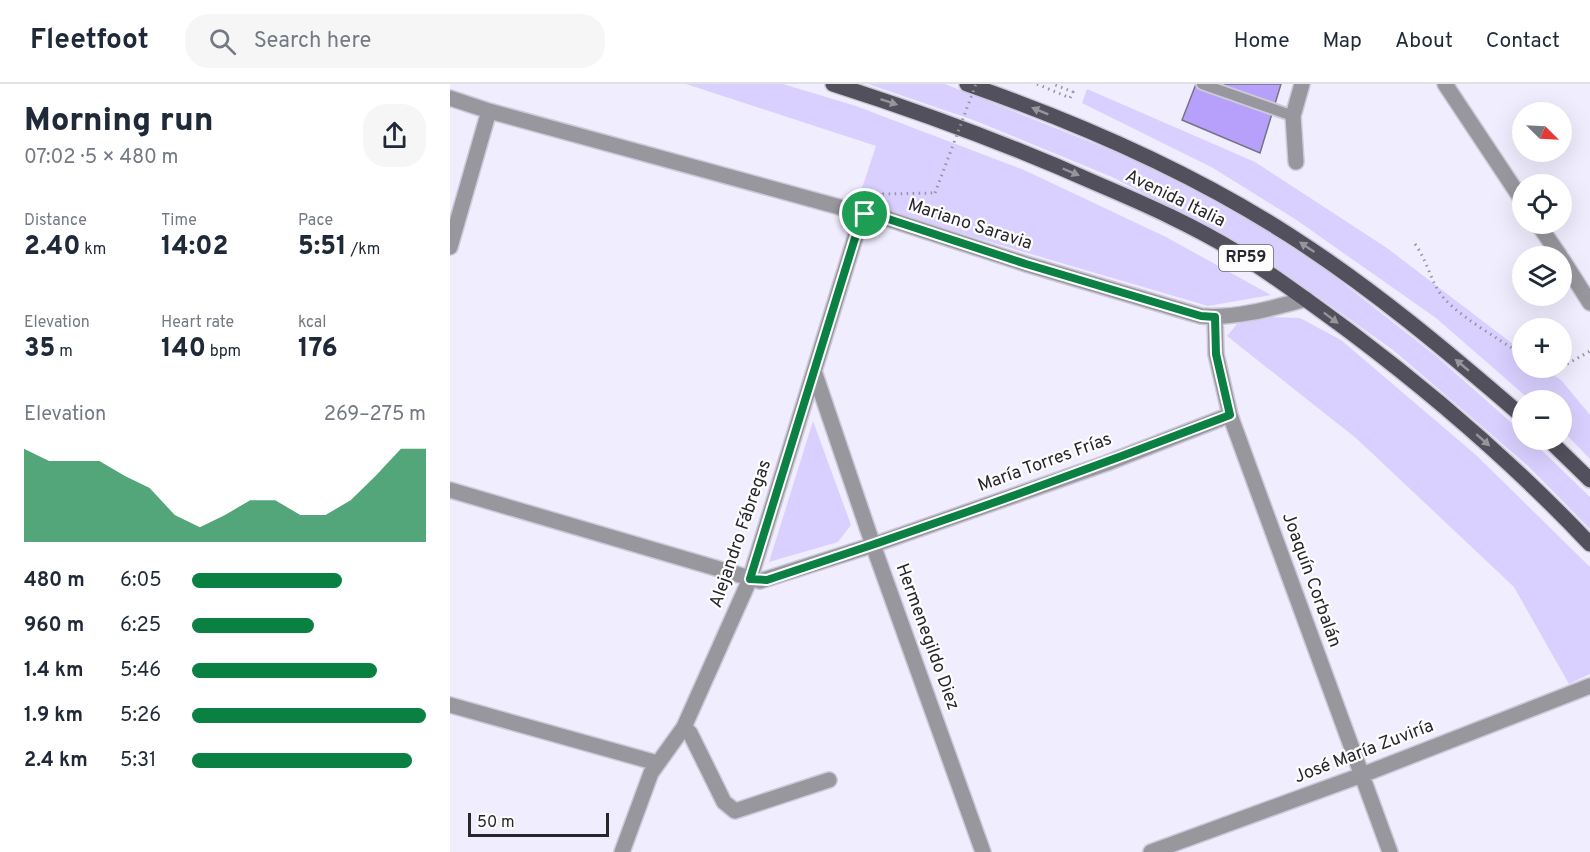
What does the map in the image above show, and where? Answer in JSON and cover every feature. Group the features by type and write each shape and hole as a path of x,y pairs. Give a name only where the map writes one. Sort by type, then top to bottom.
{"main road":[{"name":"Avenida Italia","path":"833,84 976,134 1124,195 1238,253 1306,299 1448,409 1550,502 1590,544"},
{"name":"Avenida Italia","path":"967,84 1078,127 1155,162 1193,180 1288,234 1396,312 1512,408"},
{"path":"1559,450 1590,480"}],"street":[{"path":"1296,162 1293,116 1302,84"},
{"path":"1445,84 1512,185"},
{"name":"Mariano Saravia","path":"450,98 489,111 870,215 1201,316 1215,317 1281,306 1306,299"},
{"path":"450,247 489,111"},
{"name":"Alejandro Fábregas","path":"622,852 657,763 684,727 750,579 855,238 870,215"},
{"path":"1572,272 1588,293"},
{"name":"Joaquín Corbalán","path":"1215,317 1216,354 1230,415 1390,852"},
{"name":"Hermenegildo Diez","path":"815,374 873,545 983,852"},
{"name":"María Torres Frías","path":"873,545 1107,463 1230,415"},
{"path":"450,490 750,579 767,580 873,545"},
{"name":"José María Zuviría","path":"1151,852 1362,775 1590,686"},
{"path":"450,705 657,763"},
{"path":"684,727 690,734 724,802 735,811 829,780"}],"lane":[{"path":"1202,84 1293,116"}],"path":[{"path":"870,215 883,194 935,193 976,84"},
{"path":"1037,84 1070,98 1073,92 1053,84"},
{"path":"1415,244 1424,256 1438,290 1448,303 1512,348"},
{"path":"1572,361 1590,351"}],"shaded area":[{"path":"686,84 783,84 856,106 1024,170 1166,237 1271,295 1208,306 857,203 876,146"},
{"path":"868,84 945,84 1133,159 1241,214 1329,272 1436,356 1512,423 1512,450 1541,450 1590,497 1590,529 1527,465 1393,350 1256,253 1112,177 976,121"},
{"path":"1087,89 1255,162 1387,248 1512,343 1512,378 1558,378 1569,390 1519,390 1436,318 1295,219 1213,168 1082,103"},
{"path":"1268,317 1300,318 1341,340 1476,455 1590,567 1590,674 1569,684 1514,587 1357,439 1227,336 1237,324"},
{"path":"1572,393 1590,415 1590,459 1572,440"},
{"path":"813,421 851,525 838,542 769,562"}],"building":[{"path":"1196,84 1281,84 1260,153 1182,120"}],"route":[{"path":"865,214 876,215 1026,264 1201,316 1215,317 1216,354 1230,415 1107,463 873,545 767,580 750,579 855,238 865,214"}]}
